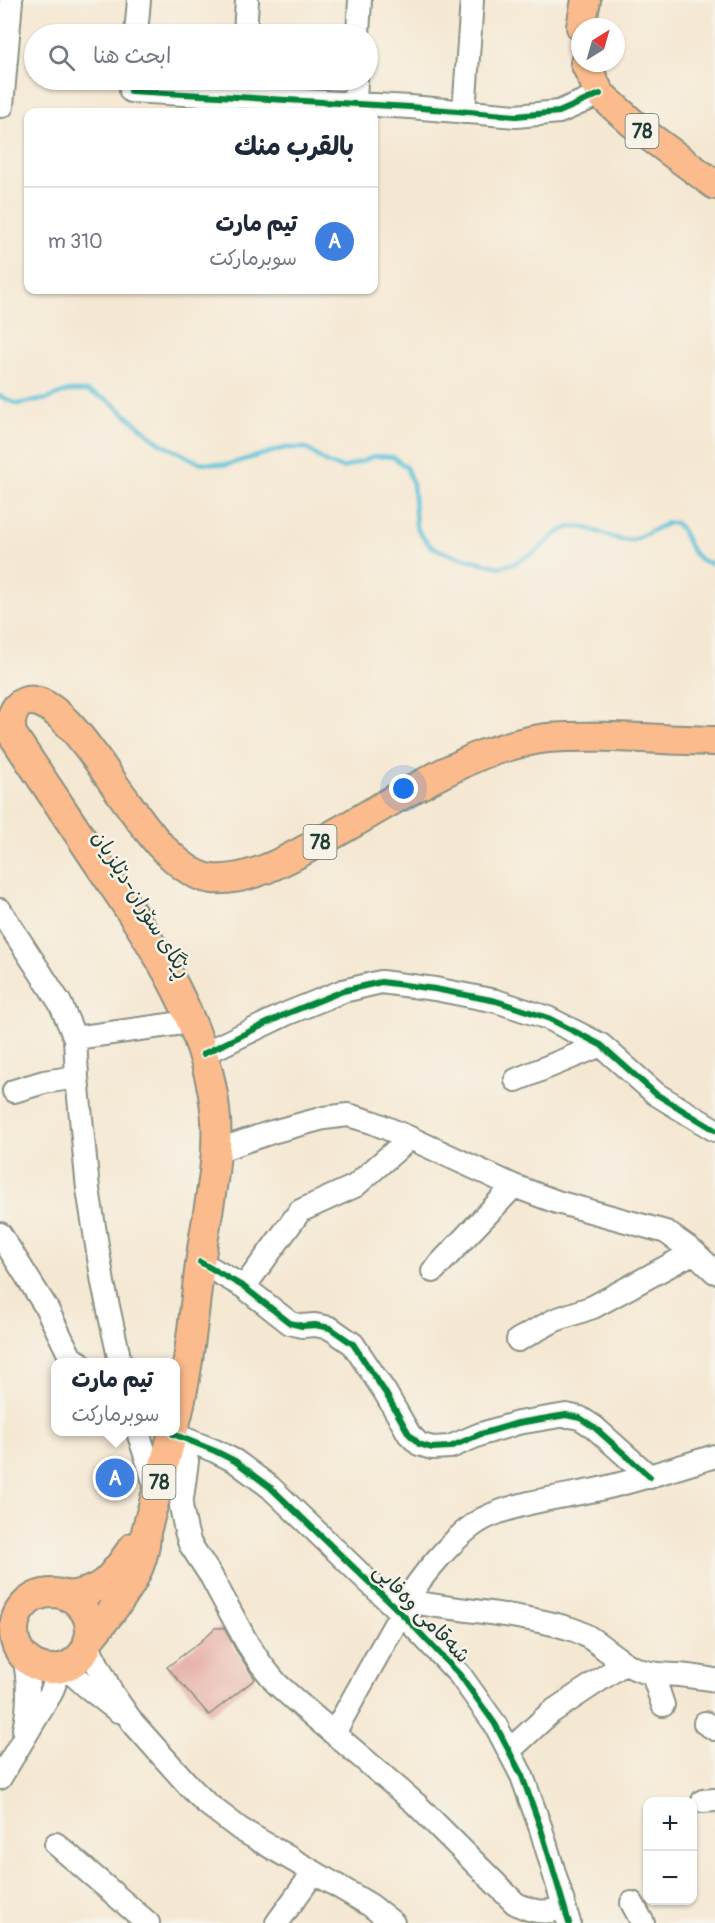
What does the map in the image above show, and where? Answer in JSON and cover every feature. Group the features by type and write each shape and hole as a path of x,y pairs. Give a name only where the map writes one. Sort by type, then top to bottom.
{"main road":[{"path":"583,18 586,0"},
{"name":"78","path":"589,72 600,94 638,128 715,185"},
{"name":"ڕێگای سۆران-دێلزیان","path":"180,1407 184,1392 216,1151 216,1118 211,1086 203,1054 190,1022 169,975 148,938 6,728 19,705 36,702 56,712 84,740 115,786 159,843 179,863 195,874 213,879 236,877 278,866 427,780 488,752 546,738 715,741"},
{"name":"ڕێگای سۆران-دێلزیان","path":"88,1642 126,1590 141,1565 146,1532 172,1436"},
{"name":"ڕێگای سۆران-دێلزیان","path":"66,1596 87,1592 106,1582 146,1532"},
{"path":"56,1593 66,1596 74,1600 86,1614 88,1642 76,1660 63,1667 42,1667 16,1657 14,1633 17,1616 10,1613 36,1596 56,1593"}],"street":[{"path":"2,106 11,0"},
{"path":"137,24 140,0"},
{"path":"246,24 247,0"},
{"path":"359,24 360,0"},
{"path":"464,112 472,0"},
{"path":"131,90 168,90"},
{"path":"256,90 355,104 516,116 559,112 600,94"},
{"path":"355,104 356,90"},
{"path":"0,910 60,1003 75,1038 87,1189 102,1283 119,1358"},
{"path":"203,1054 286,1014 333,995 381,982 435,989 496,1001 548,1018 601,1046 656,1094 715,1130"},
{"path":"75,1038 190,1022"},
{"path":"516,1080 601,1046"},
{"path":"14,1091 44,1082 77,1077"},
{"path":"216,1151 272,1132 324,1118 348,1115 410,1138 514,1186 597,1215 639,1223 666,1232 694,1252 715,1272"},
{"path":"244,1287 300,1211 355,1186 410,1138"},
{"path":"433,1271 514,1186"},
{"path":"0,1234 46,1307 72,1358"},
{"path":"518,1340 555,1320 603,1302 694,1252"},
{"path":"200,1262 244,1287 290,1323 330,1328 353,1344 385,1392 409,1434 419,1444 432,1448 450,1447 480,1434 518,1423 566,1415 580,1418 594,1427 650,1477"},
{"path":"140,1436 157,1491"},
{"path":"175,1436 187,1461 181,1506 182,1519 190,1544 211,1576 247,1643 277,1684 417,1804 515,1903 538,1912 566,1915"},
{"name":"شەقامی وەفایی","path":"180,1436 215,1451 253,1473 270,1487 404,1607 460,1676 495,1724 510,1750 532,1802 566,1915"},
{"path":"334,1732 429,1567 487,1516 520,1505 650,1477 715,1456"},
{"path":"404,1607 448,1608 504,1614 571,1628 592,1639 625,1663 653,1675 679,1675 715,1680"},
{"path":"88,1642 112,1693 133,1724 191,1788 223,1816 258,1840 370,1905 393,1923"},
{"path":"16,1657 29,1700 20,1742"},
{"path":"510,1750 550,1713 625,1663"},
{"path":"0,1778 51,1694 63,1667 133,1724"},
{"path":"653,1675 663,1706"},
{"path":"56,1844 148,1923"},
{"path":"277,1923 314,1872"},
{"path":"632,1903 643,1923"}],"building":[{"path":"215,1628 224,1628 255,1679 209,1715 167,1667"}],"waterway":[{"path":"0,396 17,404 47,399 68,391 86,391 108,400 160,443 198,462 226,465 285,448 306,448 327,463 343,468 376,456 393,457 406,467 413,484 416,526 432,547 452,555 499,567 515,563 537,551 556,534 570,527 583,527 621,540 633,540 668,523 676,523 694,554 706,562 715,564"}],"cycle path":[{"path":"131,90 410,107 516,116 559,112 600,94"},
{"path":"203,1054 286,1014 343,991 381,982 435,989 496,1001 548,1018 601,1045 656,1094 715,1130"},
{"path":"200,1262 244,1287 290,1323 330,1328 353,1344 385,1392 409,1434 419,1444 432,1448 450,1447 481,1434 518,1423 566,1415 580,1418 594,1427 650,1477"},
{"path":"178,1436 235,1461 270,1487 401,1613 460,1675 495,1724 522,1776 541,1829 569,1923"}],"place":[{"name":"تیم مارت","path":"115,1478"}]}
